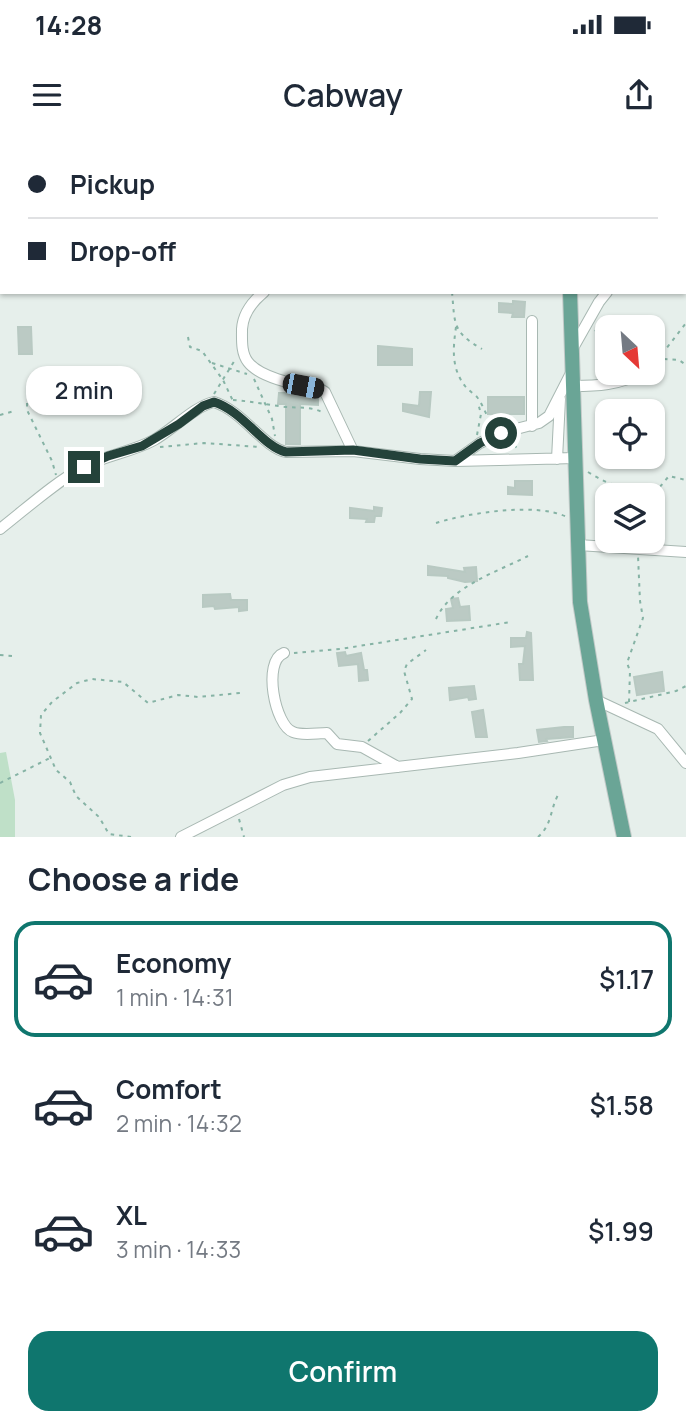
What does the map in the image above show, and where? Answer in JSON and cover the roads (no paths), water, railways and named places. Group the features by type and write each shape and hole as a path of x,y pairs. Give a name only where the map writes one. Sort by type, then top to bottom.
{"main road":[{"path":"570,299 580,602 596,700 624,837"}],"street":[{"path":"262,294 247,311 242,325 242,347 248,362 286,382 320,389 327,396 353,450"},
{"path":"572,351 598,302 605,294"},
{"path":"570,299 587,308 598,302"},
{"path":"532,321 533,426"},
{"path":"455,461 501,433 533,426 549,416 572,370"},
{"path":"573,386 604,385"},
{"path":"557,459 560,396"},
{"path":"0,529 58,483 108,456 152,441 213,403 242,417 278,450 299,453 353,450 455,461 575,461"},
{"path":"578,545 686,552"},
{"path":"284,653 278,655 272,671 274,694 285,728 293,733 327,733 338,744 362,747 398,767"},
{"path":"596,700 658,729 686,763"},
{"path":"181,837 283,785 310,777 518,753 604,740"}]}
